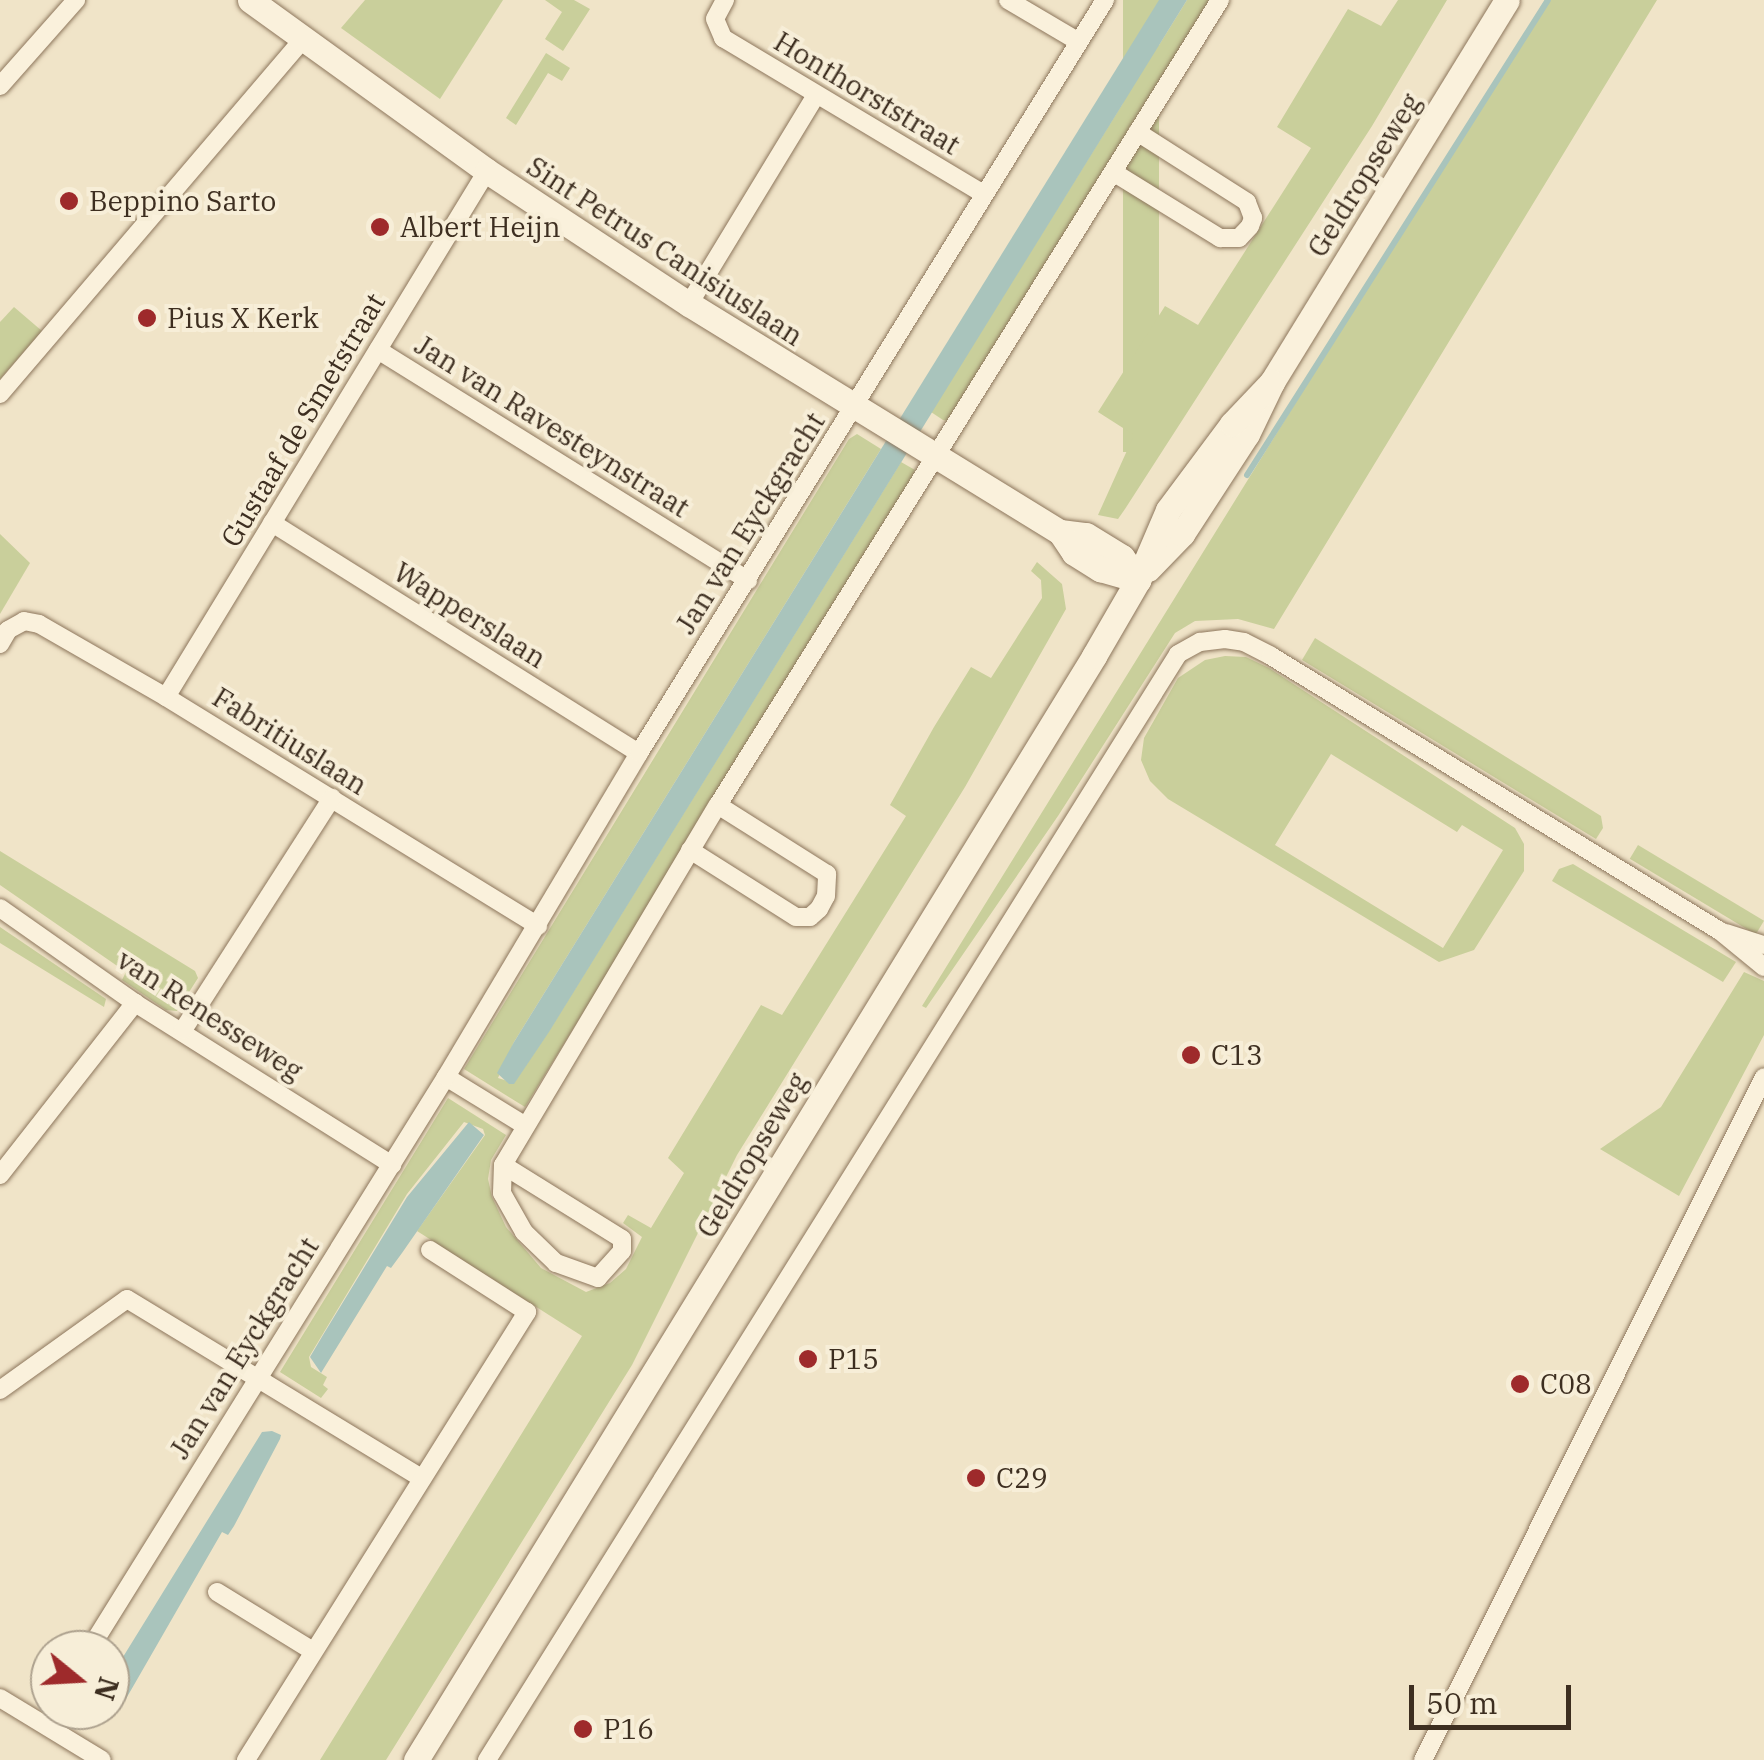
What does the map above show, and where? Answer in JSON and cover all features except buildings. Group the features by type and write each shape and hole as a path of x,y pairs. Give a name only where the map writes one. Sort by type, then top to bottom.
{"main road":[{"name":"Sint Petrus Canisiuslaan","path":"250,0 487,171 689,304 1060,532 1074,554 1100,569 1138,580"},
{"name":"Geldropseweg","path":"416,1760 1138,580 1168,510 1232,424 1272,382 1508,0"}],"street":[{"path":"0,86 76,0"},
{"name":"Honthorststraat","path":"725,0 714,19 724,38 814,96 984,194"},
{"path":"1008,0 1079,42"},
{"name":"Jan van Eyckgracht","path":"101,1630 446,1077 639,754 1105,0"},
{"path":"504,1165 622,1239 622,1251 598,1278 556,1263 524,1232 502,1193 504,1165 524,1124 928,452 1220,0"},
{"path":"0,394 302,41"},
{"path":"689,304 814,96"},
{"path":"1112,172 1220,238 1239,238 1250,226 1253,218 1247,202 1137,132"},
{"name":"Gustaaf de Smetstraat","path":"166,697 487,171"},
{"name":"Jan van Ravesteynstraat","path":"378,350 748,580"},
{"name":"Wapperslaan","path":"272,524 639,754"},
{"name":"Fabritiuslaan","path":"4,637 24,621 39,624 166,697 538,926"},
{"path":"487,1760 1178,654 1200,642 1225,639 1244,642 1271,656 1720,932 1764,967"},
{"path":"183,1030 332,798"},
{"path":"690,850 796,917 810,916 818,909 826,896 827,874 718,805"},
{"name":"van Renesseweg","path":"0,908 135,1004 183,1030 392,1164"},
{"path":"1720,932 1764,945"},
{"path":"0,1176 135,1004"},
{"path":"446,1077 524,1124"},
{"path":"1423,1760 1764,1077"},
{"path":"246,1760 527,1312 430,1250"},
{"path":"0,1390 127,1299 421,1478"},
{"path":"217,1592 313,1652"},
{"path":"0,1698 30,1710"},
{"path":"64,1730 102,1760"}],"green space":[{"path":"365,0 503,0 440,99 341,28"},
{"path":"545,0 574,0 590,9 563,51 545,39 562,12"},
{"path":"1123,0 1159,0 1159,452 1123,452"},
{"path":"1187,0 1210,0 949,421 943,420 931,412"},
{"path":"1398,0 1447,0 1372,126 1125,509 1118,519 1098,515 1134,435 1098,412 1165,306 1198,325 1311,148 1277,127 1348,9 1381,26"},
{"path":"1545,0 1657,0 1274,629 1238,619 1195,621 1175,633 1058,816 926,1008 922,1006"},
{"path":"546,53 570,68 562,81 548,73 516,125 506,118"},
{"path":"14,307 42,331 0,379 0,322"},
{"path":"857,434 881,449 514,1042 498,1078 514,1083 549,1031 901,462 915,470 911,481 525,1107 464,1069 849,439"},
{"path":"0,534 30,563 0,614"},
{"path":"1037,562 1062,584 1066,609 965,787 737,1155 632,1365 386,1760 320,1760 582,1336 417,1231 485,1135 483,1129 464,1122 407,1194 309,1357 311,1367 327,1377 323,1385 328,1389 321,1398 280,1372 448,1098 506,1135 491,1160 488,1179 492,1197 506,1227 541,1268 586,1292 610,1283 626,1269 642,1237 623,1223 628,1215 651,1228 684,1173 668,1158 761,1005 782,1015 906,816 890,805 971,667 991,678 1042,598 1041,580 1031,571"},
{"path":"1315,638 1601,816 1603,828 1596,839 1302,660"},
{"path":"1246,657 1269,668 1515,828 1524,844 1524,871 1474,950 1439,962 1168,799 1150,781 1141,760 1144,738 1178,678 1205,660","holes":["1331,754 1457,832 1462,825 1503,850 1443,948 1275,845"]},
{"path":"1638,845 1764,921 1756,934 1630,859"},
{"path":"0,851 195,971 198,978 177,1011 166,1010 122,980 126,972 0,885"},
{"path":"1573,864 1736,962 1723,982 1552,881 1559,869"},
{"path":"0,927 106,999 104,1007 0,943"},
{"path":"1744,972 1764,981 1764,1035 1679,1196 1600,1149 1661,1107"}],"water":[{"path":"1159,0 1187,0 549,1032 514,1084 509,1084 497,1073 514,1042"},
{"path":"469,1122 484,1135 391,1268 387,1266 321,1373 310,1357 407,1197"},
{"path":"272,1431 281,1435 280,1439 234,1526 228,1535 222,1532 130,1692 130,1646 262,1432"}],"waterway":[{"path":"1247,475 1548,0"}],"place":[{"name":"Beppino Sarto","path":"69,201"},
{"name":"Albert Heijn","path":"380,227"},
{"name":"Pius X Kerk","path":"147,318"},
{"name":"C13","path":"1191,1055"},
{"name":"P15","path":"808,1359"},
{"name":"C08","path":"1520,1384"},
{"name":"C29","path":"976,1478"},
{"name":"P16","path":"583,1729"}]}
